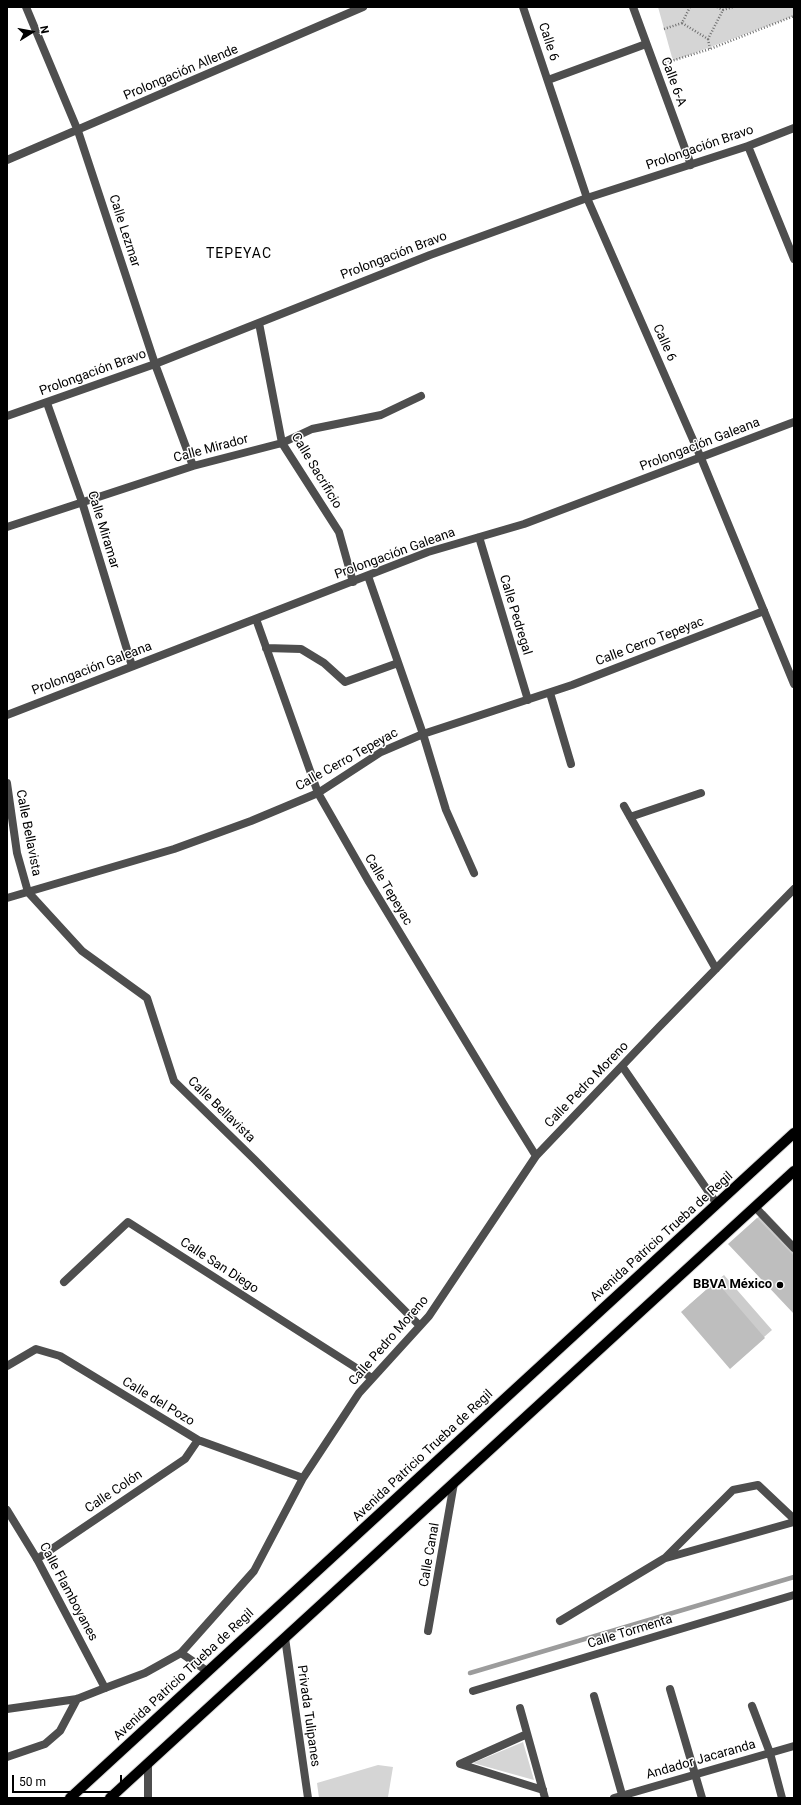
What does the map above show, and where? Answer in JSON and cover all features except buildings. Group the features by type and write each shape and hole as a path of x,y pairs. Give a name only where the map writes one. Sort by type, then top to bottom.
{"main road":[{"name":"Avenida Patricio Trueba de Regil","path":"70,1798 794,1133"},
{"path":"110,1798 794,1171"}],"street":[{"name":"Calle Lezmar","path":"26,7 78,131 155,364 192,466"},
{"name":"Prolongación Allende","path":"7,160 78,131 361,7"},
{"name":"Calle 6","path":"523,7 587,198 701,458 794,684"},
{"name":"Calle 6-A","path":"633,7 691,165"},
{"path":"548,80 646,44"},
{"name":"Prolongación Bravo","path":"7,416 155,364 430,255 587,198 748,146 794,128"},
{"path":"748,146 794,259"},
{"name":"Calle Sacrificio","path":"259,322 282,442 339,532 353,582"},
{"name":"Calle Mirador","path":"7,527 192,466 282,442 312,429 382,414 421,396"},
{"name":"Calle Miramar","path":"47,402 82,502 132,666"},
{"name":"Prolongación Galeana","path":"7,715 428,552 524,524 794,422"},
{"name":"Calle Pedregal","path":"479,537 528,700"},
{"path":"368,576 423,734 446,810 474,873"},
{"name":"Calle Cerro Tepeyac","path":"7,898 174,849 251,821 318,793 381,752 423,734 550,693 764,611"},
{"name":"Calle Tepeyac","path":"256,619 318,793 373,889 536,1156"},
{"path":"266,648 301,649 324,663 345,682 398,663"},
{"path":"550,693 570,764"},
{"name":"Calle Bellavista","path":"7,783 18,852 28,892 82,951 147,998 174,1081 420,1326"},
{"path":"630,817 702,793"},
{"path":"624,806 716,969"},
{"name":"Calle Pedro Moreno","path":"7,1709 77,1699 145,1673 182,1653 254,1571 302,1478 359,1393 429,1316 536,1156 794,889"},
{"path":"622,1066 717,1204"},
{"path":"756,1207 794,1248"},
{"name":"Calle San Diego","path":"64,1282 128,1222 372,1378"},
{"name":"Calle del Pozo","path":"7,1366 36,1349 60,1356 198,1440 302,1478"},
{"name":"Calle Colón","path":"37,1559 185,1458 198,1440"},
{"name":"Calle Canal","path":"428,1631 454,1483"},
{"path":"560,1621 664,1558 734,1490 758,1485 794,1519"},
{"name":"Calle Flamboyanes","path":"7,1510 37,1559 104,1688"},
{"path":"664,1558 794,1522"},
{"name":"Calle Tormenta","path":"473,1691 794,1595"},
{"name":"Privada Tulipanes","path":"285,1638 308,1798"},
{"path":"182,1653 207,1672"},
{"path":"670,1689 702,1798"},
{"path":"594,1696 620,1797"},
{"path":"7,1757 45,1744 60,1731 77,1699"},
{"path":"752,1706 770,1753 782,1798"},
{"path":"520,1708 544,1794"},
{"path":"527,1734 460,1764 544,1794"},
{"name":"Andador Jacaranda","path":"620,1797 794,1746"},
{"path":"148,1764 148,1798"}],"path":[{"path":"664,29 682,23 690,7"},
{"path":"717,7 723,10 733,7"},
{"path":"710,49 708,39 723,10"},
{"path":"654,67 710,49 794,16"},
{"path":"682,23 708,39"}],"shaded area":[{"path":"658,7 794,7 794,16 673,61"},
{"path":"523,1742 534,1780 473,1763"},
{"path":"378,1765 393,1767 388,1797 392,1798 319,1798 317,1783"}],"waterway":[{"path":"470,1673 794,1577"}],"place":[{"name":"BBVA México","path":"780,1285"}],"district":[{"name":"TEPEYAC","path":"239,254"}]}
